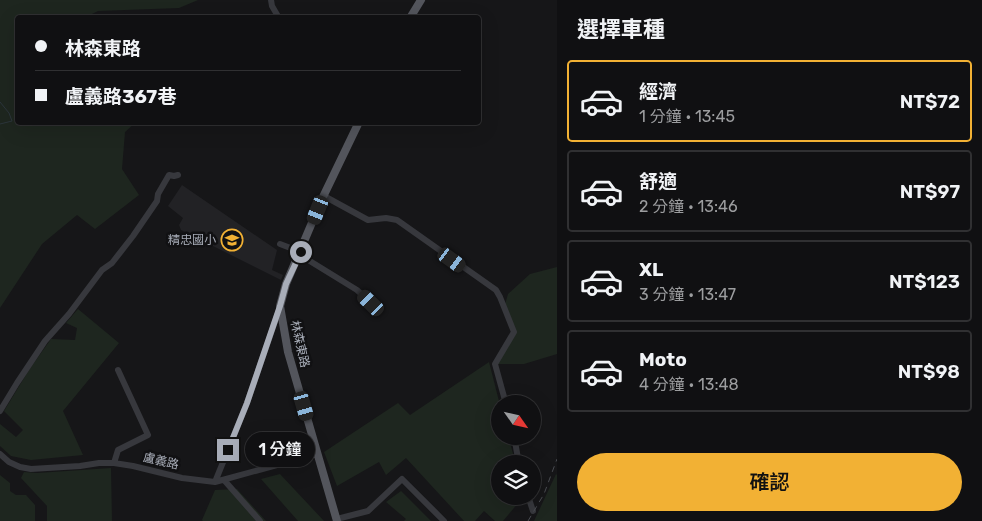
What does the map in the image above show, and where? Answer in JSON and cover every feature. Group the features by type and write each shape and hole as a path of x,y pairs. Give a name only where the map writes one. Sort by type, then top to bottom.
{"main road":[{"path":"412,15 421,0"},
{"name":"林森東路","path":"337,520 288,352 280,306 286,284 358,125"}],"street":[{"path":"271,0 277,15"},
{"path":"0,411 13,388 45,341 69,314 102,270 112,263 133,236 157,200 158,194 169,175 178,175"},
{"path":"324,196 368,220 386,218 396,220 496,290 514,332 496,364 504,395"},
{"path":"280,244 300,253 357,290 371,303"},
{"path":"215,482 247,403 280,306"},
{"path":"114,463 118,450 148,435 118,370"},
{"name":"盧義路","path":"0,454 9,462 31,469 114,463 182,478 215,482 318,454"},
{"path":"337,520 368,511 402,478 444,521"},
{"path":"224,480 260,521"},
{"path":"531,505 533,511"}],"shaded area":[{"path":"0,0 198,0 179,8 98,11 90,15 15,15 15,125 133,125 125,132 122,169 139,195 95,229 77,215 42,244 0,308"},
{"name":"精忠國小","path":"182,185 277,250 272,270 283,275 281,280 181,230 179,225 183,218 168,206"},
{"path":"557,267 557,354 524,364 495,364 514,332 504,308 508,294 530,274"},
{"path":"78,309 119,343 63,411 83,455 31,460 11,456 0,446 0,424 16,437 23,430 4,411 51,339 75,340 77,328 66,323"},
{"path":"489,362 497,395 491,395 491,445 511,445 513,455 491,455 491,505 516,505 503,521 495,521 484,511 475,521 464,521 406,458 386,475 379,462 337,486 324,452 398,403 410,415"},
{"path":"111,468 112,521 47,521 47,506 21,478 24,472 37,473"},
{"path":"280,474 324,521 298,521 261,479"},
{"path":"556,474 557,521 534,521"},
{"path":"0,475 10,483 10,491 16,495 26,495 35,505 35,521 0,521"},
{"path":"237,489 266,521 202,520 215,490"},
{"path":"401,491 431,521 404,521 406,519 386,502"}],"waterway":[{"path":"0,102 9,113 12,121 0,124"}],"railway":[{"path":"528,521 544,494 557,459"}],"place":[{"name":"精忠國小","path":"232,240"}],"route":[{"path":"228,450 247,403 286,284 301,252"}]}
